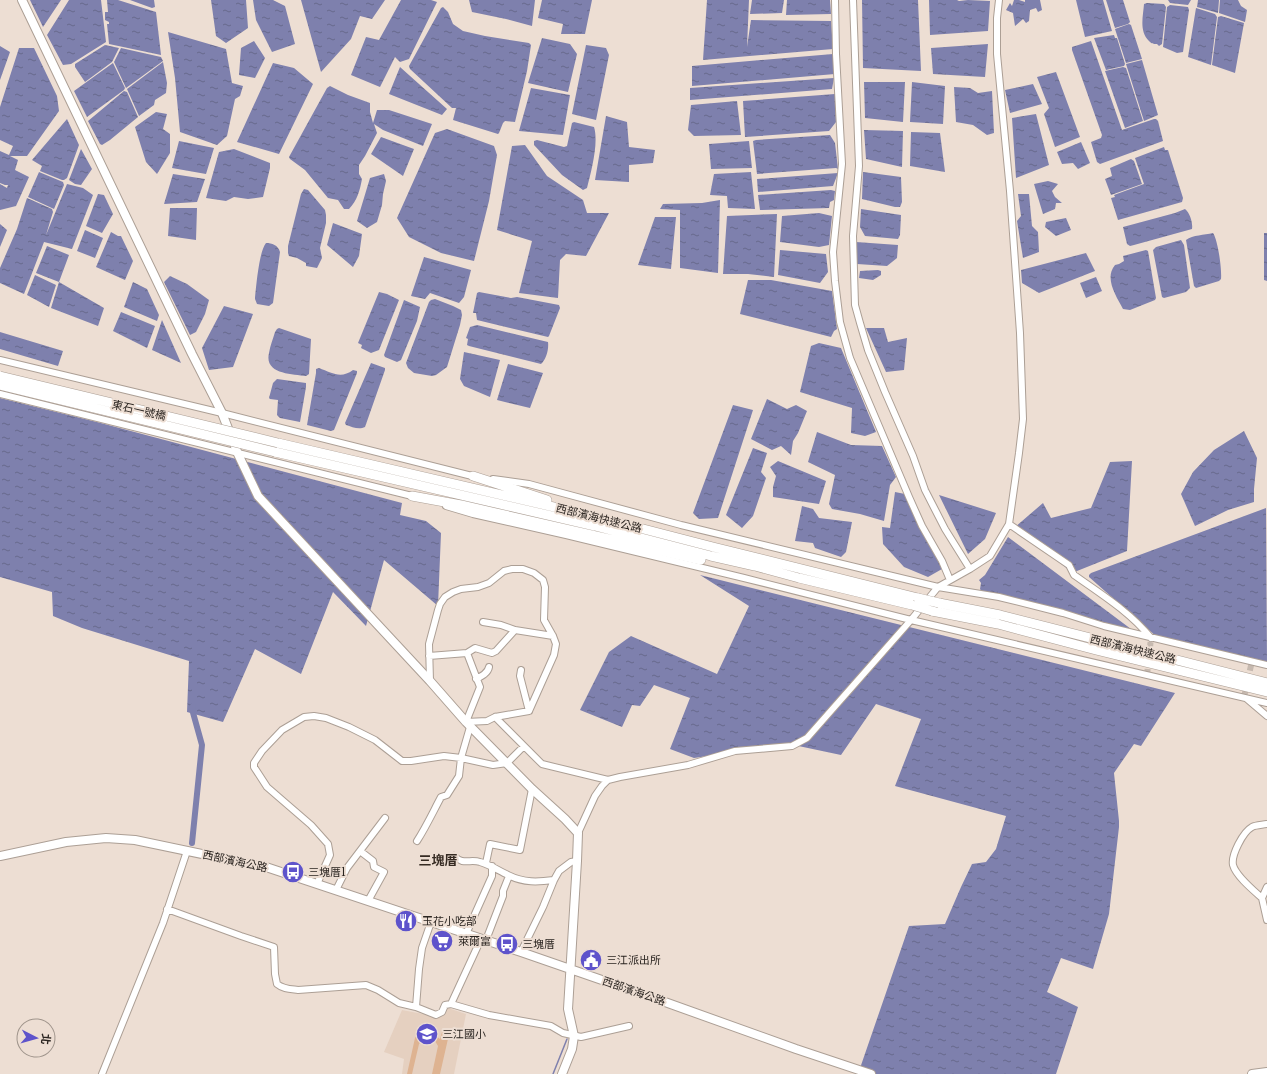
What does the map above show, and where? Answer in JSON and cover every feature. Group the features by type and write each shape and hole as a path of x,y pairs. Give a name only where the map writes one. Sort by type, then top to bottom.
{"highway":[{"name":"東石一號橋","path":"0,376 277,447"},
{"name":"東石一號橋","path":"0,385 277,447"},
{"name":"西部濱海快速公路","path":"277,447 711,556 1000,615 1267,683"},
{"path":"474,476 537,497 610,514 710,541 800,574"},
{"path":"412,496 482,510 758,572 800,574"},
{"name":"西部濱海快速公路","path":"800,574 932,611 1003,625 1096,650 1267,692"}],"main road":[{"path":"22,0 222,413 238,454 258,496 468,724 532,789 566,819 578,833 568,1008 574,1036 572,1049 562,1074"},
{"name":"西部濱海公路","path":"0,856 66,842 106,838 135,840 269,868 571,969 871,1074"},
{"path":"1253,1074 1267,1072"}],"street":[{"path":"835,0 836,54 842,164 834,252 835,282 840,322 850,358 890,454 922,526 951,579"},
{"path":"853,0 859,166 853,236 856,305 868,350 913,456 925,490 968,571"},
{"path":"495,717 542,764 608,780 688,765 734,751 792,746 807,738 911,620 938,587 968,571 990,556 1009,524 1023,419 1019,317 1010,191 997,54 998,0"},
{"path":"0,360 349,444 474,476 529,484 681,525 938,587 992,596 1063,613 1104,626 1151,638 1267,665"},
{"path":"0,394 412,496 473,514 744,578 911,620 1267,703"},
{"path":"1009,524 1069,565 1074,575 1130,616 1144,628 1151,638"},
{"path":"430,681 429,644 440,604 445,597 457,591 478,587 489,583 504,571 523,569 534,573 543,580 545,588 544,620 556,644 554,655 529,711"},
{"path":"483,622 501,625 515,630 553,636"},
{"path":"429,656 467,653 475,648 492,653 496,651 515,630"},
{"path":"417,842 441,797 447,795 459,776 468,724 480,688 467,653"},
{"path":"476,679 482,676 489,667"},
{"path":"521,670 520,676 529,711"},
{"path":"1244,697 1267,716"},
{"path":"468,724 487,721 495,717 529,711"},
{"path":"317,884 330,855 328,844 311,825 267,787 254,767 254,763 262,751 282,730 304,717 314,716 326,718 376,740 402,761 444,756 493,765 507,763 524,746"},
{"path":"578,833 595,796 608,780"},
{"path":"486,864 490,844 520,850 532,789"},
{"path":"336,890 347,868 385,818"},
{"path":"1267,824 1252,826 1243,835 1235,852 1233,865 1243,881 1262,898 1267,920"},
{"path":"102,1074 167,909 187,851"},
{"path":"360,852 373,861 374,867 384,872 368,901"},
{"path":"454,856 461,861 478,861 492,866 509,876 524,881 531,882 554,880"},
{"path":"521,952 559,871 571,862 577,861"},
{"path":"466,934 492,876 492,866"},
{"path":"451,1004 484,940 503,896 503,891 509,876"},
{"path":"1262,898 1267,887"},
{"path":"167,909 274,947 275,974 277,984 280,987 298,990 366,985 378,990 399,1003 416,1007 436,1015 442,1012 445,1005 451,1004 489,1015 551,1026 563,1033 581,1037 629,1026"},
{"path":"416,1007 418,969 422,948 431,922"}],"shaded area":[{"name":"三江國小","path":"448,1008 466,1014 454,1074 402,1074 404,1059 384,1052 402,1010 439,1017 444,1014"},
{"path":"443,1029 450,1030 440,1074 432,1074 438,1046 435,1041 427,1037 424,1038 419,1044 412,1074 407,1074 415,1038 418,1034 427,1031 440,1039"}],"water":[{"path":"30,0 61,0 43,27"},
{"path":"69,0 101,0 106,42 71,64 63,65 47,35"},
{"path":"107,0 118,0 156,12 161,55 109,44 107,24 109,24 109,22 105,20 105,12 108,12"},
{"path":"130,0 154,0 155,7 152,8"},
{"path":"211,0 246,0 248,28 226,43 216,36"},
{"path":"253,0 273,0 285,6 295,44 272,52 256,20"},
{"path":"301,0 385,0 372,19 360,16 351,39 321,72"},
{"path":"401,0 431,0 437,2 409,59 400,62 395,57 380,87 351,75 366,37 379,40"},
{"path":"469,0 535,0 532,26 472,12"},
{"path":"542,0 592,0 585,34 561,34 563,24 538,18"},
{"path":"707,0 749,0 747,47 751,20 831,21 833,49 703,60"},
{"path":"752,0 784,0 782,13 750,14"},
{"path":"787,0 830,0 831,14 786,15"},
{"path":"862,0 918,0 921,71 863,68"},
{"path":"929,0 990,1 988,31 930,35"},
{"path":"1014,0 1025,2 1025,0 1040,0 1042,10 1038,12 1036,8 1030,10 1029,21 1026,23 1023,19 1015,26 1013,13 1006,10 1010,3 1012,6"},
{"path":"1076,0 1103,0 1112,31 1085,37"},
{"path":"1106,0 1123,0 1130,22 1128,24 1115,28"},
{"path":"1168,0 1191,0 1188,5 1170,3"},
{"path":"1198,0 1219,0 1218,13 1197,7"},
{"path":"1220,0 1238,0 1241,6 1247,10 1245,22 1219,13"},
{"path":"1144,4 1164,4 1166,7 1162,44 1159,46 1150,42 1144,33 1142,24"},
{"path":"1170,5 1188,7 1189,10 1183,52 1177,53 1163,47 1167,7"},
{"path":"443,7 448,12 453,24 463,31 529,43 531,45 527,71 515,122 505,121 498,134 453,120 456,108 452,108 410,69 409,66 441,8"},
{"path":"1196,8 1215,14 1217,17 1211,65 1188,57"},
{"path":"1221,16 1244,23 1235,73 1212,65 1218,17"},
{"path":"1129,24 1131,25 1142,59 1126,63 1115,29"},
{"path":"168,32 226,49 232,83 243,86 240,96 235,99 227,136 217,145 180,132 175,78"},
{"path":"1114,35 1115,38 1117,38 1125,64 1124,66 1106,70 1094,38"},
{"path":"542,38 570,44 577,54 568,92 528,83"},
{"path":"254,41 265,58 255,78 239,75 241,48"},
{"path":"1091,41 1122,130 1156,119 1158,121 1163,141 1100,164 1097,162 1091,142 1101,138 1102,135 1072,50 1072,47"},
{"path":"988,44 985,77 933,74 931,48"},
{"path":"105,45 119,48 112,62 85,82 75,67 75,64"},
{"path":"586,45 606,48 609,55 596,120 572,114"},
{"path":"0,46 10,52 0,80"},
{"path":"19,48 34,48 57,96 59,111 27,156 10,156 18,160 15,170 29,177 16,206 0,210 0,184 7,188 8,185 0,183 0,151 9,155 13,146 0,140 0,107"},
{"path":"121,48 161,57 163,61 126,88 114,62"},
{"path":"833,54 835,74 692,86 692,66"},
{"path":"1142,60 1158,115 1144,121 1126,64"},
{"path":"163,62 167,83 166,93 155,100 154,105 139,116 127,89"},
{"path":"113,63 125,88 87,117 74,91"},
{"path":"273,63 294,68 313,84 279,154 237,142"},
{"path":"400,67 447,109 442,115 389,94"},
{"path":"1123,67 1126,68 1143,121 1125,128 1105,71"},
{"path":"1056,72 1080,137 1055,147 1044,114 1049,108 1037,77"},
{"path":"834,78 832,89 690,100 690,88"},
{"path":"864,82 905,82 903,122 865,118"},
{"path":"912,82 945,86 943,124 910,122"},
{"path":"1033,84 1042,104 1010,113 1005,90"},
{"path":"330,86 348,95 370,103 370,112 373,123 377,110 389,110 432,124 423,146 383,130 374,124 377,133 359,165 359,174 362,179 356,199 349,209 344,209 338,200 328,198 305,170 289,157 327,88"},
{"path":"954,87 970,88 978,93 992,91 994,133 987,135 973,125 956,122"},
{"path":"531,88 570,95 563,135 519,131"},
{"path":"124,91 127,92 138,117 102,145 100,144 88,121"},
{"path":"835,94 836,122 829,131 745,137 743,101"},
{"path":"737,101 741,135 694,136 688,130 691,105"},
{"path":"156,112 167,114 163,129 170,134 170,153 157,174 146,162 135,127"},
{"path":"1036,114 1049,165 1016,178 1012,118"},
{"path":"606,116 627,122 629,147 655,150 653,163 629,165 629,182 595,180"},
{"path":"67,119 79,145 67,178 62,180 40,171 42,166 32,160"},
{"path":"574,122 594,127 596,141 587,188 583,190 562,175 534,145 534,141 537,140 564,147 567,146 572,123"},
{"path":"447,129 494,146 497,155 489,201 474,261 441,253 409,237 397,218 435,133"},
{"path":"864,130 903,131 902,167 866,159"},
{"path":"911,132 940,133 945,172 910,166"},
{"path":"830,135 835,143 838,169 757,174 753,141"},
{"path":"381,137 414,149 403,176 371,154"},
{"path":"179,141 214,148 206,174 172,168"},
{"path":"749,141 752,168 711,169 709,144"},
{"path":"1081,142 1090,163 1078,169 1073,163 1062,164 1057,152"},
{"path":"525,145 547,176 583,200 587,213 609,213 586,256 566,254 560,260 558,298 519,293 532,241 497,230 512,146"},
{"path":"1164,147 1165,150 1168,150 1183,198 1182,202 1118,220 1111,198 1115,197 1114,195 1144,184 1135,158"},
{"path":"81,149 92,169 81,185 75,184 69,180"},
{"path":"234,149 270,163 263,197 248,199 234,197 226,201 206,198 219,152"},
{"path":"1131,159 1134,161 1142,184 1111,195 1105,179 1112,176 1110,168"},
{"path":"39,172 63,182 64,185 54,209 28,197"},
{"path":"751,172 755,209 728,208 727,196 710,195 714,174"},
{"path":"863,172 901,177 902,202 900,207 862,199"},
{"path":"838,173 833,186 758,192 757,179"},
{"path":"173,174 205,179 197,202 164,204"},
{"path":"384,174 386,181 382,205 377,222 367,228 357,221 370,178"},
{"path":"1048,181 1058,184 1052,191 1055,197 1062,203 1056,203 1055,209 1043,214 1034,184"},
{"path":"67,184 83,188 93,195 72,249 44,242 24,294 0,283 0,268 17,229 27,198 52,209 53,212 46,235"},
{"path":"304,189 308,190 325,210 326,215 326,223 320,248 322,258 317,268 306,266 306,263 289,256 288,253 288,246 301,194"},
{"path":"831,190 835,191 834,200 830,202 829,208 760,210 758,195"},
{"path":"98,194 104,195 113,214 102,233 86,226"},
{"path":"1018,194 1029,194 1032,226 1038,232 1039,252 1023,258 1017,221 1021,216"},
{"path":"720,200 718,273 680,268 680,210 660,209 663,204 702,203"},
{"path":"170,208 197,208 196,240 168,236"},
{"path":"861,209 901,215 900,235 898,239 865,236 860,227"},
{"path":"1185,209 1191,218 1192,229 1130,246 1127,244 1123,227"},
{"path":"819,213 832,216 829,245 819,247 780,242 782,216"},
{"path":"777,214 774,277 748,274 723,274 727,216"},
{"path":"655,217 676,217 671,269 638,265"},
{"path":"1066,218 1071,230 1056,236 1045,227 1046,222"},
{"path":"333,223 362,234 359,256 353,267 327,245"},
{"path":"0,224 7,230 0,247"},
{"path":"85,230 103,238 95,258 77,251"},
{"path":"111,232 121,236 133,261 125,280 96,267"},
{"path":"1213,233 1219,255 1221,279 1219,281 1196,288 1194,286 1186,240 1195,236"},
{"path":"1264,233 1267,233 1267,281 1264,280"},
{"path":"1181,240 1184,245 1190,288 1186,292 1164,298 1162,297 1153,250 1156,247"},
{"path":"856,242 898,245 897,258 887,266 857,264"},
{"path":"266,243 274,245 280,252 273,303 269,306 257,304 255,299 261,254"},
{"path":"47,246 69,255 59,282 36,273"},
{"path":"780,250 826,254 828,272 820,283 778,275"},
{"path":"1146,250 1148,251 1156,298 1155,300 1130,310 1123,309 1112,287 1112,270 1115,265 1124,261 1123,256"},
{"path":"1086,253 1095,271 1039,293 1022,283 1021,270"},
{"path":"424,257 471,270 464,297 459,303 430,293 425,299 411,296"},
{"path":"860,271 881,271 881,275 873,280 859,278"},
{"path":"35,275 56,285 49,307 27,295"},
{"path":"170,276 187,284 209,300 205,314 196,332 190,335 164,282"},
{"path":"1096,277 1102,291 1086,298 1080,283"},
{"path":"748,280 771,280 832,291 837,329 831,337 740,314"},
{"path":"59,282 104,308 98,326 51,308"},
{"path":"133,282 147,289 159,315 157,321 124,307"},
{"path":"379,292 399,300 379,350 371,353 361,348 362,345 358,343"},
{"path":"479,292 559,305 560,308 549,336 477,320 476,313 473,313 477,293"},
{"path":"435,299 461,310 462,315 447,367 436,375 432,376 414,373 408,368 406,363 429,302"},
{"path":"404,300 420,307 417,321 401,360 397,362 385,357 384,355"},
{"path":"224,306 253,314 233,367 209,370 202,348"},
{"path":"121,312 155,326 147,348 113,331"},
{"path":"162,320 181,363 152,350"},
{"path":"477,325 548,342 546,357 541,364 469,346 467,345 468,339 466,338 470,327"},
{"path":"279,328 311,339 309,374 306,376 280,372 271,365 269,360 269,350 275,332"},
{"path":"866,328 884,328 888,342 907,338 904,370 886,372"},
{"path":"0,332 63,351 58,366 0,349"},
{"path":"819,343 841,348 876,432 865,436 851,433 852,408 800,392 811,346"},
{"path":"464,352 500,360 490,397 464,386 460,379"},
{"path":"371,363 385,368 385,370 365,427 358,428 346,425 345,423"},
{"path":"508,364 543,373 530,408 497,400"},
{"path":"319,368 340,375 349,373 353,370 357,371 334,430 331,431 307,425 316,369"},
{"path":"277,379 306,383 300,422 280,418 277,415 278,400 269,398 273,383"},
{"path":"0,398 97,422 402,503 400,515 426,521 441,533 438,606 384,560 366,626 333,592 301,674 255,649 223,722 187,712 189,661 82,628 53,616 52,592 0,577"},
{"path":"767,399 787,409 796,405 807,411 793,441 791,455 781,446 772,450 751,439"},
{"path":"733,405 753,410 718,518 699,519 693,513"},
{"path":"1244,431 1257,458 1254,502 1228,510 1195,526 1181,494 1193,472 1214,450"},
{"path":"817,432 851,445 882,446 896,477 890,485 884,521 860,514 832,509 829,504 835,475 808,462"},
{"path":"753,448 767,453 761,472 766,478 753,516 742,528 726,515"},
{"path":"778,461 826,481 819,504 773,497 773,487 776,476 770,467"},
{"path":"1132,461 1127,551 1077,571 1069,570 1014,528 1043,503 1051,518 1091,508 1110,462"},
{"path":"895,492 905,494 942,569 928,577 904,567 883,544 882,527 890,528"},
{"path":"939,495 996,513 985,539 968,554"},
{"path":"802,506 813,509 819,518 852,522 846,552 841,557 815,548 813,543 795,541"},
{"path":"1266,508 1267,664 1157,637 1089,577 1091,573"},
{"path":"1008,537 1135,632 984,595 980,589 981,583 979,580 985,575"},
{"path":"700,575 1175,693 1141,746 1134,744 1114,773 1119,827 1109,914 1093,969 1061,958 1047,992 1078,1007 1056,1074 858,1074 909,926 945,924 972,864 986,862 996,849 1006,816 895,786 921,719 876,704 841,755 789,744 694,758 670,749 690,698 654,685 640,706 632,705 622,727 580,710 609,652 631,636 717,674 749,606"}],"waterway":[{"path":"192,843 202,745 192,709 193,706"},
{"path":"553,1074 567,1039"}],"tunnel":[{"path":"1147,675 1151,638"},
{"path":"1244,697 1252,661"}],"place":[{"name":"三塊厝1","path":"293,872"},
{"name":"玉花小吃部","path":"406,921"},
{"name":"萊爾富","path":"442,941"},
{"name":"三塊厝","path":"507,944"},
{"name":"三江派出所","path":"591,960"},
{"name":"三江國小","path":"427,1034"}],"district":[{"name":"三塊厝","path":"438,860"}]}
